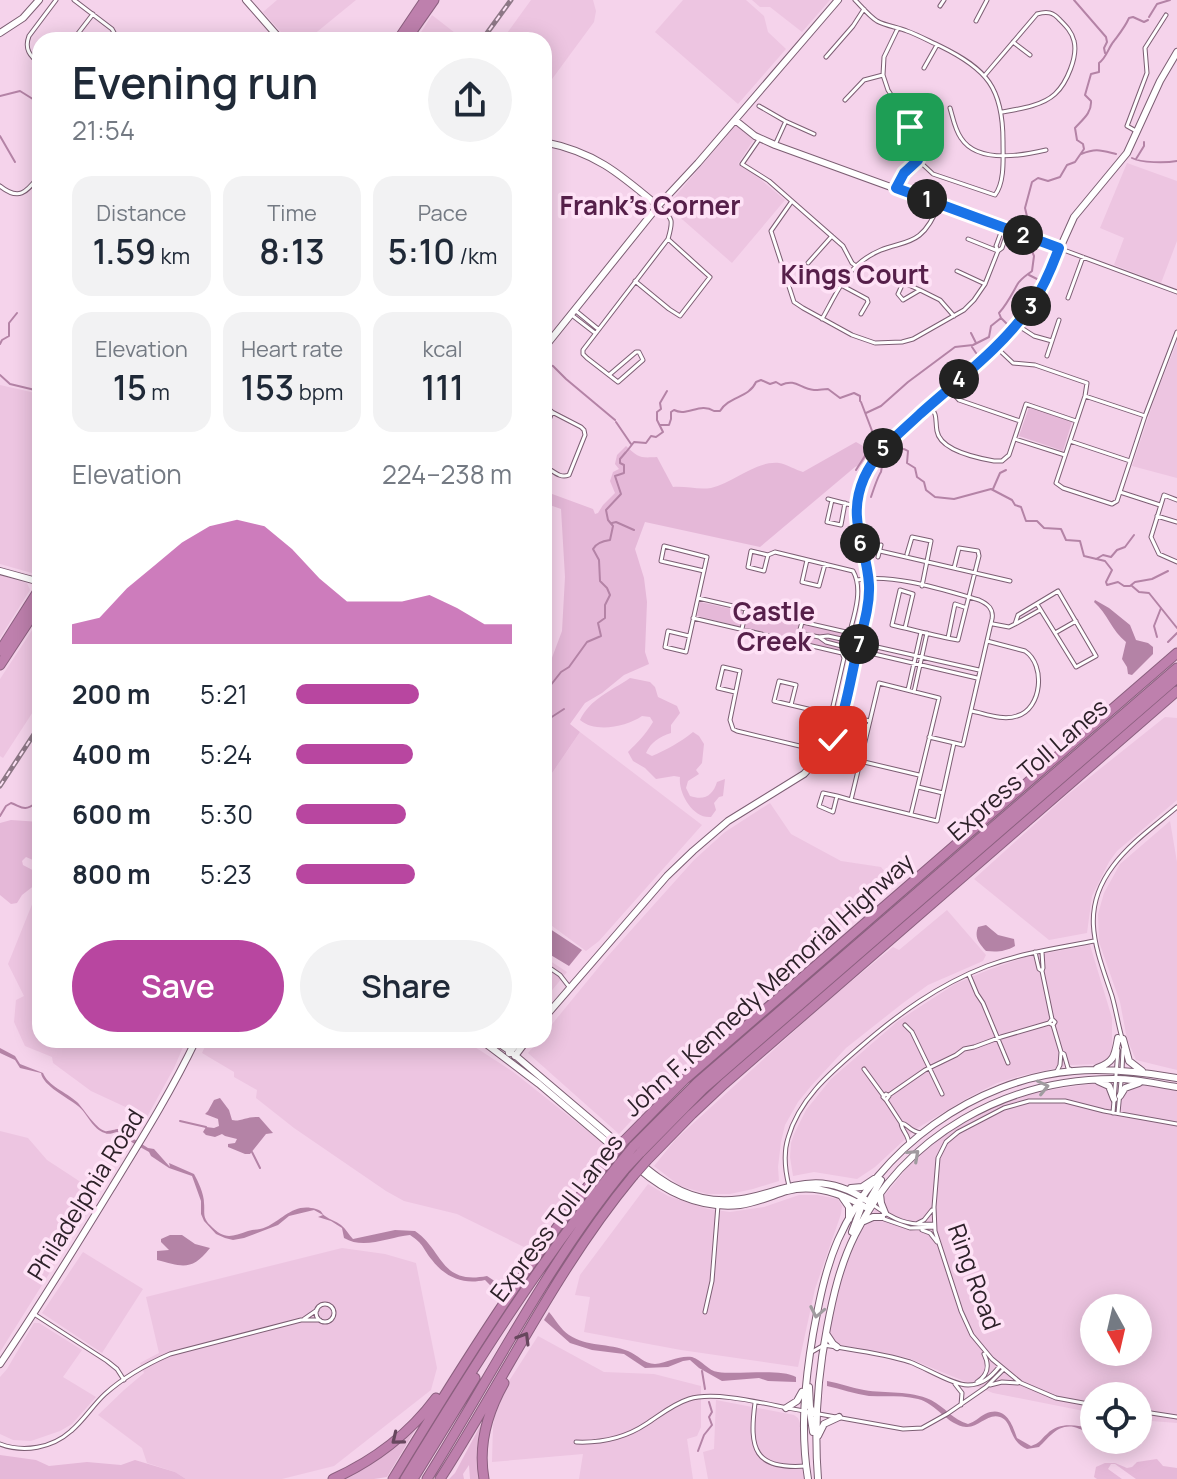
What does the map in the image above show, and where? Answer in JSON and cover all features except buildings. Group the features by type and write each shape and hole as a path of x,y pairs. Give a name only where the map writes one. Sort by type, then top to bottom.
{"highway":[{"path":"403,32 425,0"},
{"path":"412,32 434,0"},
{"path":"0,651 32,601"},
{"path":"0,665 32,616"},
{"name":"John F. Kennedy Memorial Highway","path":"393,1479 444,1394 560,1223 636,1150 685,1079 1177,653"},
{"name":"Express Toll Lanes","path":"636,1150 697,1083 1177,668"},
{"name":"Express Toll Lanes","path":"636,1150 1177,678"},
{"name":"John F. Kennedy Memorial Highway","path":"442,1478 569,1262 607,1208 622,1166 636,1150 685,1120 1177,691"},
{"name":"Express Toll Lanes","path":"405,1479 529,1286 590,1201 622,1166"},
{"name":"Express Toll Lanes","path":"427,1479 533,1302 622,1166"},
{"path":"416,1479 529,1286"},
{"path":"416,1479 533,1302"},
{"path":"336,1478 383,1449 415,1423 471,1346 482,1337"},
{"path":"484,1479 482,1458 485,1429 509,1363"}],"main road":[{"path":"0,33 23,18 39,0"},
{"path":"246,0 274,32"},
{"path":"552,337 658,206 838,0"},
{"path":"552,1008 667,876 699,844 750,806 800,777 822,756 833,740 842,717 868,599 868,578 857,529 857,506 864,479 888,442 1017,325 1039,294 1080,207 1117,167 1138,132 1160,81 1177,52"},
{"path":"735,120 775,145 1059,248"},
{"path":"552,144 577,151 608,166 658,206"},
{"path":"0,571 32,580"},
{"path":"1092,1070 1105,1066 1112,1059 1120,1038"},
{"path":"1120,1038 1129,1061 1145,1073"},
{"name":"Philadelphia Road","path":"0,1364 142,1141 192,1048"},
{"path":"496,1048 510,1056"},
{"path":"502,1048 657,1177 687,1194 718,1203 762,1196 806,1182 825,1183 866,1203"},
{"path":"510,1056 515,1048"},
{"path":"510,1056 518,1048"},
{"path":"837,1279 835,1275 866,1203 886,1170 923,1133 967,1104 1017,1083 1074,1071 1174,1078"},
{"path":"808,1479 804,1428 801,1419 789,1408 800,1398 821,1294 848,1221 881,1192 900,1168 922,1148 953,1124 994,1103 1032,1089 1119,1074 1145,1073 1174,1078"},
{"path":"1069,1082 1119,1074 1175,1086"},
{"path":"1095,1080 1109,1086 1117,1098 1130,1085 1145,1082"},
{"path":"994,1103 996,1091"},
{"path":"840,1190 862,1187 886,1170"},
{"path":"840,1190 848,1203 848,1221"},
{"path":"861,1223 883,1215 881,1192"},
{"path":"804,1428 811,1412 837,1279 861,1223 866,1203"},
{"path":"826,1332 837,1347"},
{"path":"809,1357 818,1479"},
{"path":"816,1439 824,1424 839,1417"}],"street":[{"path":"33,32 56,0"},
{"path":"74,0 114,32"},
{"path":"855,0 878,21 898,28 937,45 969,61 985,75 1002,112 1000,182 995,195 937,176 918,160 910,127 888,90 883,75 884,57 898,28"},
{"path":"940,6 944,0"},
{"path":"976,21 987,0"},
{"path":"826,57 864,9"},
{"path":"985,75 1037,14 1047,12 1056,16 1071,33 1075,51 1066,79 1058,91 1028,107 1002,112"},
{"path":"79,32 93,14"},
{"path":"1138,132 1127,126 1147,73 1145,48 1166,15"},
{"path":"32,33 28,39 28,53 32,57"},
{"path":"1013,42 1030,55"},
{"path":"924,68 937,45"},
{"path":"845,100 864,80 883,75"},
{"path":"759,106 814,134"},
{"path":"950,108 963,142 981,152 1002,156 1046,150"},
{"path":"886,119 900,109"},
{"path":"775,145 785,121"},
{"path":"760,138 742,164 769,181 832,236 846,249 856,266"},
{"path":"896,188 904,173 918,160"},
{"path":"0,186 12,194 22,194 32,185"},
{"path":"792,201 773,226 771,234 792,299 799,306 861,340 875,343 913,339 954,316 974,300 1002,248 1006,228"},
{"path":"822,319 856,266 874,254 921,235 931,224 939,204"},
{"path":"609,375 636,352 643,357 618,382 609,375 583,353 668,239 672,220 658,206"},
{"path":"808,263 832,236"},
{"path":"635,281 680,316 703,287 710,277 668,239"},
{"path":"968,239 998,251"},
{"path":"1059,248 1177,292"},
{"path":"1068,298 1083,257"},
{"path":"957,271 985,284"},
{"path":"920,290 903,300 898,294 903,283 920,290 940,300 954,316"},
{"path":"841,285 867,299 861,314"},
{"path":"572,311 597,331"},
{"path":"1047,356 1059,320"},
{"path":"1017,325 1030,334 1052,341"},
{"path":"996,347 1013,363 1035,365 1085,382 1088,387 1056,483 1112,504 1116,503 1177,332"},
{"path":"948,389 959,400 1020,421"},
{"path":"1085,396 1145,416"},
{"path":"929,406 936,415 937,434 943,444 985,460 1000,461 1009,455 1026,404 1076,421"},
{"path":"552,412 581,427 585,435 569,475 565,477 552,471"},
{"path":"1015,439 1065,455"},
{"path":"1070,441 1130,461"},
{"path":"1120,492 1160,505"},
{"path":"1177,500 1164,495 1151,533 1161,557 1177,562"},
{"path":"845,503 841,525 827,522 830,500 845,503 857,506"},
{"path":"1157,516 1177,522"},
{"path":"906,556 912,537 930,540 932,544 922,586"},
{"path":"689,636 668,631 665,647 686,652 689,636 698,598 704,571 707,557 664,546 661,561 704,571"},
{"path":"878,557 880,548 1010,581"},
{"path":"905,628 913,594 900,590 892,625 921,632 958,640 979,554 977,550 959,548 954,568"},
{"path":"698,598 850,631 858,596 853,571 775,552 768,555 764,571 748,567 751,551 768,555"},
{"path":"807,560 802,582 819,586 825,564"},
{"path":"857,580 887,578 969,597 989,607 993,614 963,745 929,737"},
{"path":"1015,624 1018,615 1058,591 1096,656 1076,667 1037,604"},
{"path":"948,638 955,604 966,607"},
{"path":"741,630 746,609"},
{"path":"991,624 1009,627 1041,610"},
{"path":"693,618 842,653 844,656 831,715"},
{"path":"1055,633 1076,621"},
{"path":"797,643 802,622"},
{"path":"908,690 921,632"},
{"path":"799,633 828,636 920,665 978,678"},
{"path":"914,692 927,633"},
{"path":"819,637 826,642 922,657 980,671"},
{"path":"971,710 1002,717 1018,716 1030,708 1035,697 1039,676 1030,655 987,641"},
{"path":"735,692 718,688 723,667 740,671 730,720 733,729 808,748 822,756"},
{"path":"791,705 796,685 779,681 774,701 831,715 847,716 869,724"},
{"path":"851,800 879,683 939,698 911,814"},
{"path":"837,796 833,812 819,806 823,793 837,796 911,814 937,821 954,743"},
{"path":"860,761 920,775"},
{"path":"918,787 943,793"},
{"path":"1116,1113 1119,1027 1094,941 1095,906 1106,877 1122,855 1177,808"},
{"path":"789,1188 785,1159 787,1140 798,1114 817,1087 840,1064 898,1015 969,974 1000,962 1094,941"},
{"path":"1042,951 1042,971 1051,1022 1068,1068 1074,1071"},
{"path":"1035,952 1042,971"},
{"path":"552,970 570,988"},
{"path":"969,974 1008,1063"},
{"path":"886,1096 964,1049 1051,1022"},
{"path":"905,1025 912,1032 942,1094"},
{"path":"1055,1074 1060,1065 1061,1052"},
{"path":"864,1069 886,1096 909,1137 909,1145"},
{"name":"Ring Road","path":"1080,1402 1056,1398 1021,1383 981,1347 965,1320 934,1226 936,1165 941,1150 954,1135 977,1121 1014,1104 1035,1100 1060,1100 1177,1124"},
{"path":"901,1123 913,1132 923,1133"},
{"path":"705,1312 712,1281 718,1203"},
{"path":"866,1203 902,1226 930,1233 938,1243"},
{"path":"913,1225 928,1217 934,1207"},
{"path":"883,1215 913,1225 934,1226"},
{"path":"918,1229 934,1226"},
{"path":"0,1444 27,1448 58,1440 71,1432 104,1394 149,1363 170,1354 301,1320 329,1321 334,1311 326,1303 301,1320"},
{"path":"317,1310 320,1320"},
{"path":"34,1314 107,1361 124,1380"},
{"path":"809,1357 824,1345 837,1347 902,1360 951,1381 973,1385 1001,1368"},
{"path":"973,1385 987,1371 987,1361 981,1347"},
{"path":"576,1442 624,1435 672,1407 697,1397 716,1396 908,1429 926,1427 986,1387 1001,1368"},
{"path":"951,1381 961,1391 961,1405"},
{"path":"986,1387 1002,1382 1021,1383"},
{"path":"755,1403 752,1436 761,1456 778,1466 806,1466"},
{"path":"1152,1413 1177,1417"}],"shaded area":[{"path":"277,0 356,0 317,32 281,32 263,12"},
{"path":"531,0 593,0 596,11 594,22 552,79 552,32 508,32"},
{"path":"683,0 746,0 764,16 768,32 786,49 738,104 655,32"},
{"path":"752,0 830,0 802,32 770,7 760,7"},
{"path":"432,15 454,32 421,32"},
{"path":"736,125 754,139 738,164 785,200 732,263 667,206"},
{"path":"1127,163 1177,181 1177,241 1161,283 1114,265 1124,238 1100,228"},
{"path":"1177,342 1177,478 1132,466"},
{"path":"0,385 32,392 32,573 0,564"},
{"path":"1029,407 1072,422 1063,451 1019,436"},
{"path":"856,442 874,452 760,547 645,522 635,549 647,602 645,652 649,664 624,675 585,703 570,724 580,732 552,773 552,658 562,631 565,577 561,509 552,506 552,494 598,513 615,493 610,481 613,472 619,469 615,464 617,455 626,446 640,456 657,457 673,487 711,488 770,463 803,472"},
{"path":"0,575 27,583 30,590 0,638"},
{"path":"1095,600 1130,625 1136,640 1153,647 1153,654 1132,675 1128,674 1122,659 1126,642"},
{"path":"700,602 854,635 850,653 697,616"},
{"path":"32,630 32,713 3,758 0,756 0,679"},
{"path":"630,678 650,682 658,697 677,706 680,713 671,725 671,733 656,740 646,753 652,756 693,732 704,744 702,763 696,770 699,774 688,781 686,788 690,796 708,796 717,782 725,779 723,796 714,803 716,810 711,817 698,814 688,804 681,790 680,777 656,779 633,761 628,752 653,722 650,717 642,716 611,727 594,726 580,720 595,701"},
{"path":"1165,717 1177,718 1177,800 1117,851 1109,862 1092,896 1087,933 1049,940 974,879 1066,796"},
{"path":"580,732 702,825 599,941 586,951 552,926 552,773"},
{"path":"770,803 791,834 841,861 881,867 893,882 775,981 666,1083 619,1134 528,1053 532,1048 552,1048 552,1024 694,860 725,832"},
{"path":"11,820 32,821 32,860 26,857 22,861 32,870 32,887 17,903 11,904 0,895 0,823"},
{"path":"1170,821 1177,862 1177,1070 1136,1060 1099,942 1098,914 1104,893 1120,864"},
{"path":"32,904 32,1048 183,1048 147,1117 91,1091 53,1063 52,1057 25,1046 14,1022 16,1000 24,996 8,964"},
{"path":"947,910 986,955 983,961 928,985 846,1048 798,1102 785,1125 778,1167 779,1181 730,1194 707,1194 680,1186 654,1166 676,1139 825,1003 893,947 899,950"},
{"path":"986,925 998,935 1014,939 1015,946 986,951 979,943 977,934 978,927"},
{"path":"552,930 582,950 569,966 552,956"},
{"path":"1090,945 1112,1018 1112,1048 1107,1060 1098,1064 1071,1065 997,1083 916,1129 875,1167 857,1179 814,1172 793,1176 791,1143 806,1110 831,1079 898,1021 955,984 988,970 1025,957"},
{"path":"552,962 567,972 552,990"},
{"path":"0,1048 15,1056 20,1064 43,1073 53,1085 77,1102 101,1129 118,1129 154,1149 170,1167 169,1163 194,1174 203,1196 206,1219 219,1233 232,1236 262,1229 295,1210 308,1207 320,1210 344,1228 353,1239 395,1230 415,1231 451,1271 460,1276 487,1276 499,1284 501,1282 502,1286 494,1293 495,1290 485,1280 469,1281 449,1275 410,1235 368,1243 344,1238 342,1228 318,1217 323,1215 314,1210 289,1216 278,1225 244,1238 233,1240 216,1234 201,1214 201,1201 192,1176 169,1168 117,1132 108,1134 101,1131 78,1106 46,1082 41,1073 20,1068 15,1060 0,1053"},
{"path":"204,1048 476,1048 512,1071 604,1144 526,1248 457,1214 404,1201 386,1191 294,1128 256,1098 257,1090 202,1053"},
{"path":"1097,1083 1152,1086 1177,1091 1177,1423 1152,1421 1152,1382 1080,1382 1080,1410 993,1393 908,1358 836,1344 831,1338 829,1332 843,1271 863,1228 885,1195 915,1158 946,1133 992,1107 1030,1093"},
{"path":"220,1098 232,1120 259,1117 273,1133 266,1134 250,1154 228,1147 237,1139 222,1134 215,1137 203,1132 206,1127 219,1126 218,1119 205,1114 214,1100"},
{"path":"0,1131 28,1138 47,1160 99,1194 0,1352"},
{"path":"648,1184 668,1196 708,1209 730,1212 764,1207 799,1195 838,1199 842,1206 841,1214 815,1289 798,1367 584,1332 590,1297 575,1295 580,1275"},
{"path":"182,1235 195,1244 210,1248 192,1264 157,1260 157,1251 169,1250 161,1239"},
{"path":"342,1248 385,1254 416,1263 437,1368 431,1390 334,1466 282,1479 186,1479 147,1463 142,1448 98,1415 144,1373 140,1363 159,1353 146,1297"},
{"path":"83,1252 143,1289 102,1353 42,1313"},
{"path":"549,1312 563,1330 576,1339 621,1349 651,1364 692,1357 714,1371 789,1374 796,1377 796,1382 759,1378 722,1381 690,1360 668,1367 645,1368 624,1354 592,1350 570,1343 544,1320"},
{"path":"34,1323 39,1323 82,1350 63,1377 96,1397 72,1424 60,1431 31,1441 13,1440 0,1434 0,1377"},
{"path":"538,1336 604,1372 654,1374 701,1386 701,1427 697,1436 687,1439 693,1479 579,1479 583,1454 492,1462 497,1404"},
{"path":"827,1381 864,1390 923,1397 968,1424 985,1414 998,1412 1010,1421 1017,1438 1031,1446 1052,1430 1063,1426 1080,1429 1063,1428 1054,1432 1039,1447 1027,1449 1017,1441 1000,1417 991,1417 966,1427 918,1399 869,1396 827,1386"},
{"path":"716,1400 798,1418 802,1428 804,1479 708,1479 703,1452 714,1449"},
{"path":"487,1413 482,1479 470,1479 469,1465 463,1474 464,1479 449,1479 455,1473"},
{"path":"420,1422 387,1477 340,1479"},
{"path":"0,1455 36,1460 49,1466 87,1462 121,1465 135,1460 175,1472 186,1479 0,1479"},
{"path":"1157,1459 1163,1466 1177,1468 1177,1479 1136,1479 1115,1464 1108,1469 1122,1479 1094,1477 1096,1467 1105,1463 1115,1463 1127,1468 1137,1462"}],"waterway":[{"path":"1074,0 1106,37 1105,53"},
{"path":"1149,17 1157,4 1170,0"},
{"path":"1030,229 1025,208 1032,182 1038,178 1048,181 1060,177 1067,165 1075,162 1084,149 1077,140 1075,128 1090,109 1091,101 1085,95 1091,74 1099,72 1099,63 1129,18 1144,22 1148,20"},
{"path":"0,96 20,91 32,98"},
{"path":"0,136 15,162"},
{"path":"1136,159 1144,142"},
{"path":"1081,154 1098,150 1116,154"},
{"path":"1132,158 1154,162 1177,161"},
{"path":"1007,324 999,313 1018,283 1032,271 1034,256 1029,244"},
{"path":"1029,275 1039,280"},
{"path":"0,344 9,336 9,323 17,313"},
{"path":"866,413 881,406 955,347 973,345 989,337 991,326 1001,318"},
{"path":"971,333 976,343"},
{"path":"972,347 976,353"},
{"path":"552,366 615,420"},
{"path":"0,375 10,384 32,389"},
{"path":"660,425 669,425 674,410 684,412 704,408 720,411 761,380 770,384 794,383 814,390 828,389 840,398 854,393 860,396 860,401"},
{"path":"627,451 634,442 646,443 651,436 656,437 663,432 657,412 667,391"},
{"path":"861,402 878,441"},
{"path":"616,422 631,444"},
{"path":"856,470 875,440"},
{"path":"871,497 887,458 894,451 903,449 908,451 907,463 915,468 917,477 935,497 954,499 991,489 1021,507 1026,521 1037,521 1044,528 1061,529 1066,540 1080,541 1084,556 1105,561 1112,570 1107,585 1118,582 1130,586 1168,571"},
{"path":"552,683 587,642 601,636 598,623 605,618 605,605 610,595 600,581 599,560 593,549 610,540 613,526 606,510 621,494 615,476 624,473 620,459 626,452"},
{"path":"993,489 1000,473 1006,470"},
{"path":"612,523 634,530"},
{"path":"1096,559 1103,555 1111,557 1125,547 1134,535"},
{"path":"1132,586 1139,592 1149,593 1177,628"},
{"path":"1157,637 1154,626 1161,608"},
{"path":"1168,642 1177,633"},
{"path":"552,717 564,709"},
{"path":"0,816 11,803 23,808 32,805"},
{"path":"180,1121 206,1127"},
{"path":"252,1152 260,1168"},
{"path":"702,1371 705,1389"},
{"path":"698,1451 712,1425 709,1402"}],"railway":[{"path":"488,32 511,0"},
{"path":"0,786 32,737"}],"district":[{"name":"Frank's Corner","path":"650,206"},
{"name":"Kings Court","path":"855,275"},
{"name":"Castle Creek","path":"774,627"}],"route":[{"path":"833,740 841,720 868,599 867,570 856,521 864,479 888,442 1007,337 1039,294 1059,248 896,188 904,173 918,160 910,127"}]}
